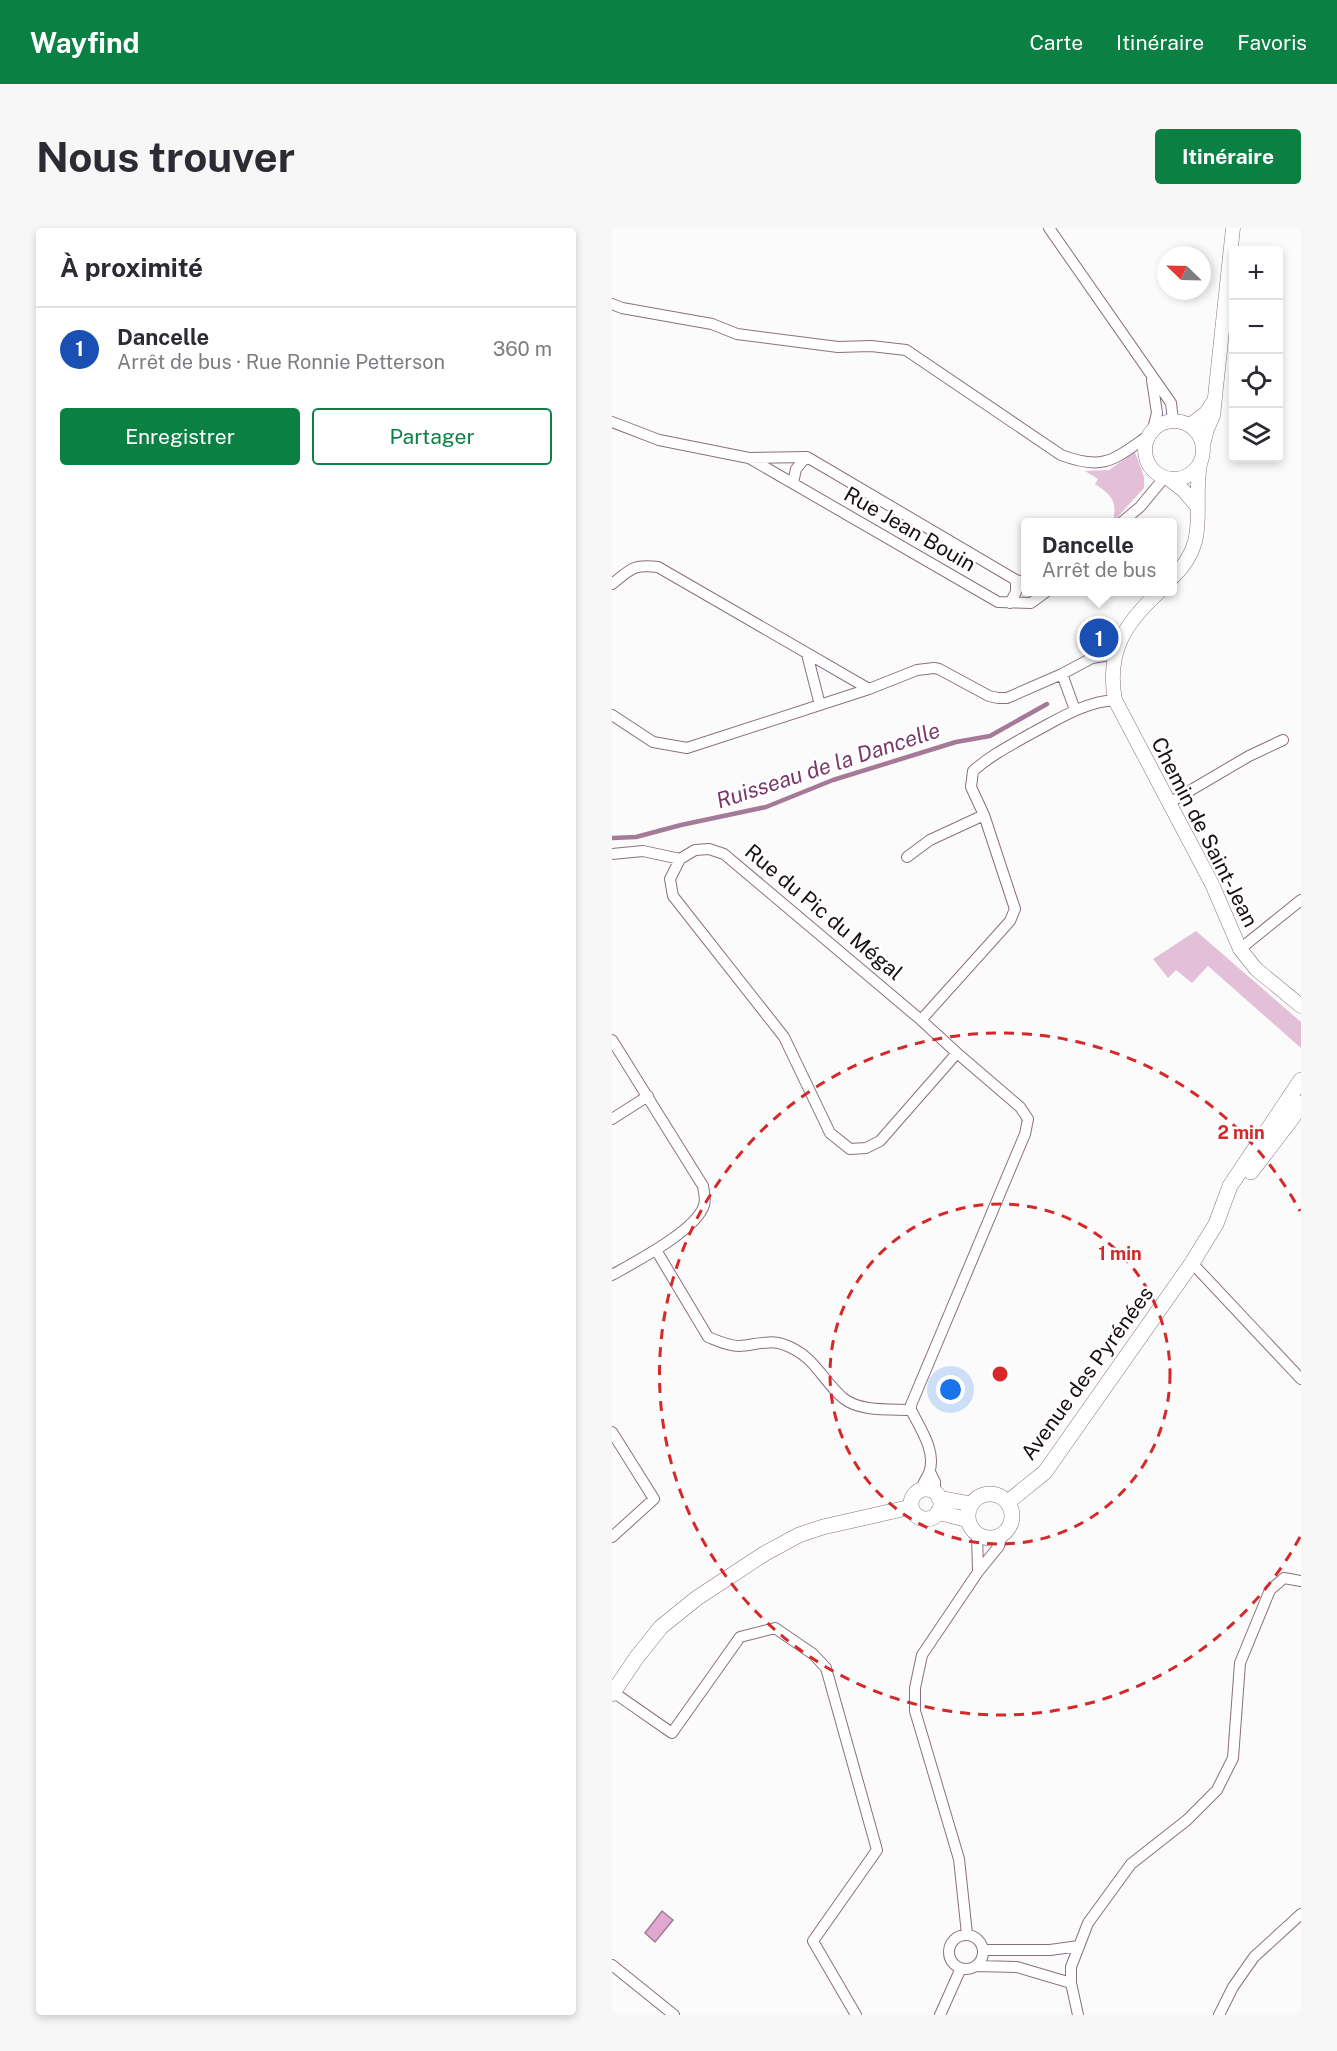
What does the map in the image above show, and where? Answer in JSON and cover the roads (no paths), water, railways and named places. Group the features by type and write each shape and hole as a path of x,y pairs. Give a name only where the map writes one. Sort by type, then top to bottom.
{"main road":[{"name":"Avenue des Pyrénées","path":"1281,1132 1300,1086"},
{"name":"Avenue des Pyrénées","path":"1008,1502 1045,1472 1192,1263 1216,1224 1230,1186 1300,1086"},
{"name":"Avenue des Pyrénées","path":"1227,1199 1236,1191 1301,1103"},
{"path":"933,1498 930,1519 923,1519 914,1514 911,1507 912,1499 917,1492 933,1498 971,1504"},
{"path":"987,1494 1001,1496 1008,1502 1012,1520 1002,1534 989,1538 977,1534 971,1528 968,1514 971,1504 978,1497 987,1494"},
{"path":"933,1498 968,1520"},
{"path":"613,1693 661,1627 697,1598 764,1554 799,1535 823,1527 911,1507"}],"street":[{"path":"1049,228 1171,403 1173,421"},
{"path":"1177,573 1190,558 1197,541 1199,525 1196,484 1207,429 1213,416 1233,228"},
{"path":"612,304 622,308 712,324 737,334 838,347 871,346 906,350 1061,455 1082,463 1110,461 1162,423 1173,421 1190,425 1199,435 1203,445"},
{"path":"1151,377 1157,413 1145,446 1145,456 1154,472 1183,490 1197,506"},
{"path":"1190,425 1206,413 1215,399"},
{"name":"Rue Jean Bouin","path":"612,422 659,440 749,458 998,602 1010,603 1021,581 806,457 749,458"},
{"path":"793,483 796,469 806,457"},
{"path":"1127,518 1166,479 1183,478 1192,473 1200,464"},
{"path":"612,584 633,567 658,567 869,688"},
{"path":"1010,603 1031,603 1040,596"},
{"name":"Chemin de Saint-Jean","path":"1154,596 1130,622 1115,654 1112,684 1114,700 1212,884 1240,949 1256,969 1301,1006"},
{"path":"807,654 820,705"},
{"path":"612,715 653,742 687,748 820,705 917,670 934,668 989,696 1007,698 1092,658 1115,654"},
{"path":"1062,674 1075,710"},
{"path":"921,1020 1010,921 1015,909 984,815 971,787 973,771 988,758 1075,710 1114,700"},
{"path":"1169,803 1249,756 1283,740"},
{"path":"907,857 930,840 984,815"},
{"name":"Rue du Pic du Mégal","path":"680,860 695,850 709,849 724,854 921,1020 1020,1107 1028,1119 1025,1134 910,1410"},
{"path":"612,854 643,851 680,860 670,879 673,896 784,1037 830,1133 850,1149 866,1148 880,1141 957,1053"},
{"path":"1240,949 1301,900"},
{"path":"612,1040 703,1186 705,1204 696,1220 656,1250 612,1275"},
{"path":"612,1119 648,1096"},
{"path":"656,1250 708,1337 721,1343 738,1346 776,1342 806,1356 844,1399 858,1405 875,1408 910,1410 927,1442 931,1459 930,1472 935,1482 933,1498"},
{"path":"1192,1263 1301,1379"},
{"path":"612,1432 654,1500 612,1537"},
{"path":"977,1534 978,1572"},
{"path":"967,1934 959,1859 915,1711 915,1688 922,1655 978,1572 999,1546 1002,1534"},
{"path":"1078,2015 1071,1983 1071,1968 1089,1923 1131,1864 1187,1820 1217,1790 1233,1758 1240,1663 1270,1590 1284,1578 1301,1581"},
{"path":"613,1693 672,1733 740,1637 775,1628 813,1654 826,1668 877,1850 813,1941 856,2015"},
{"path":"1219,2015 1233,1988 1254,1957 1301,1914"},
{"path":"976,1966 983,1950 978,1939 967,1934 953,1939 948,1950 952,1962 961,1968 1017,1967 1071,1983"},
{"path":"983,1950 1050,1950 1079,1946"},
{"path":"612,1965 674,2015"},
{"path":"940,2015 961,1968"}],"waterway":[{"name":"Ruisseau de la Dancelle","path":"612,838 636,837 766,807 833,780 956,742 990,736 1047,704"}],"place":[{"name":"Dancelle","path":"1099,638"}]}
